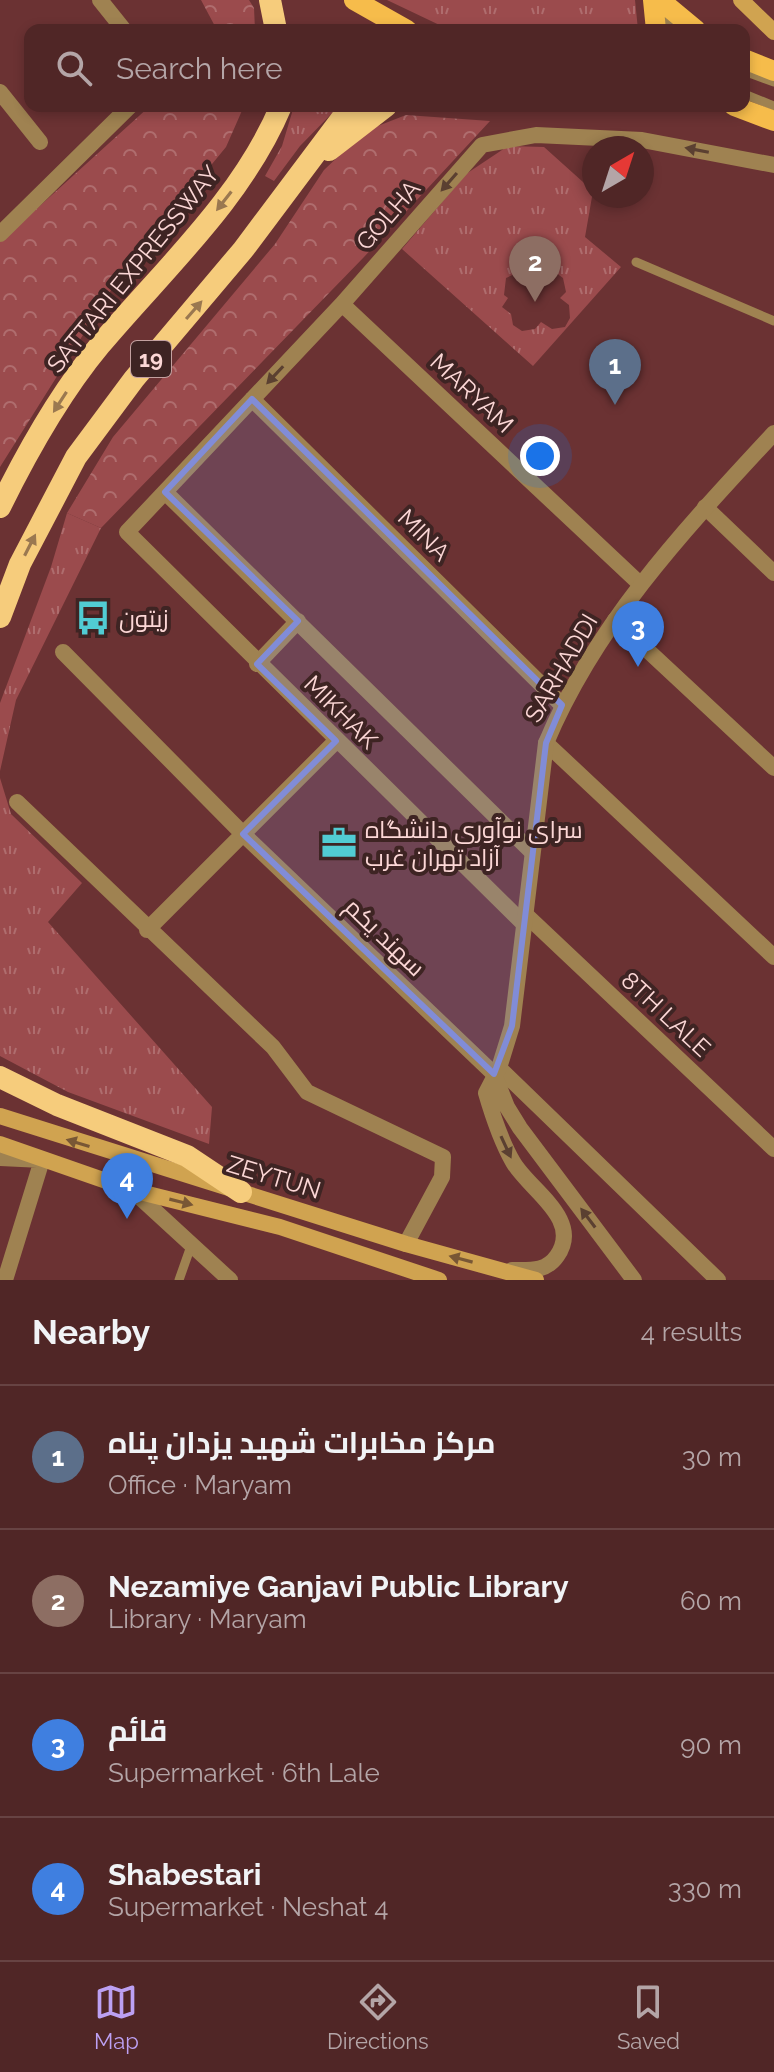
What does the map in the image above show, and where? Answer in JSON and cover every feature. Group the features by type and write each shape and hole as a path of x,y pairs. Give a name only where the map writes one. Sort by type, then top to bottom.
{"highway":[{"path":"270,0 275,24"},
{"path":"268,136 272,112"},
{"name":"SATTARI EXPRESSWAY","path":"0,507 52,413 82,369 226,198 268,136 278,112"},
{"path":"286,194 333,146 378,112"},
{"name":"19","path":"0,617 20,564 76,457 134,379 208,294 344,114"},
{"path":"0,1077 57,1105 187,1156 241,1192"}],"main road":[{"path":"354,0 396,24"},
{"path":"656,0 656,24"},
{"path":"656,0 688,24"},
{"path":"741,0 774,32"},
{"path":"750,61 774,71"},
{"path":"750,112 774,121"},
{"name":"ZEYTUN","path":"0,1116 406,1244 536,1280"},
{"name":"ZEYTUN","path":"0,1144 132,1190 280,1227 439,1280"}],"street":[{"path":"100,0 119,24"},
{"path":"0,92 40,142"},
{"path":"0,234 124,112"},
{"name":"GOLHA","path":"127,532 342,304 482,145 536,135 642,140 774,165"},
{"name":"MARYAM","path":"342,304 639,583"},
{"name":"MINA","path":"252,399 562,705"},
{"name":"SARHADDI","path":"498,1269 544,1267 554,1260 564,1238 558,1215 514,1165 486,1093 512,1026 546,743 562,705 639,583 774,433"},
{"name":"MIKHAK","path":"165,492 532,852"},
{"path":"705,507 774,573"},
{"name":"MIKHAK","path":"127,532 257,664 524,919"},
{"path":"615,620 774,768"},
{"path":"257,664 298,621"},
{"name":"سهند يكم","path":"63,652 243,834 718,1280"},
{"path":"147,930 336,741"},
{"path":"546,743 774,957"},
{"path":"17,802 147,930 273,1047 307,1092 443,1157 442,1177 406,1244"},
{"name":"8TH LALE","path":"524,919 774,1149"},
{"path":"496,1071 507,1107 520,1128 634,1280"},
{"path":"0,1158 42,1160 5,1280"},
{"path":"132,1190 230,1280"}],"lane":[{"path":"656,0 670,24"},
{"path":"750,73 774,82"},
{"path":"750,96 774,106"},
{"path":"636,262 774,321"},
{"path":"179,1280 191,1246"}],"highlighted area":[{"path":"252,399 562,705 546,743 512,1026 494,1074 243,834 336,741 257,664 298,621 165,492"}],"green space":[{"path":"201,0 249,0 254,8 255,24 214,24"},
{"path":"387,0 635,0 637,24 437,24"},
{"path":"143,112 241,112 226,147 120,276 0,467 0,242"},
{"path":"292,112 333,112 300,146 274,181 265,176 282,146"},
{"path":"406,115 490,121 364,257 101,528 67,513 113,437 275,244 324,170 365,131"},
{"path":"508,146 544,147 582,181 582,208 590,208 585,237 621,267 533,366 402,249 466,174","holes":["531,267 541,273 552,270 563,278 566,292 560,298 569,305 570,318 565,327 552,329 541,322 535,329 522,331 513,325 511,314 502,307 508,298 504,295 506,278 519,272 524,275"]},
{"path":"67,513 101,528 16,700 0,771 0,703 51,567"},
{"path":"0,778 11,814 82,883 48,922 212,1107 209,1144 68,1092 0,1056"}],"place":[{"name":"Nezamiye Ganjavi Public Library","path":"535,302"},
{"name":"مرکز مخابرات شهید یزدان پناه","path":"615,405"},
{"name":"زیتون","path":"93,618"},
{"name":"قائم","path":"638,667"},
{"name":"سرای نوآوری دانشگاه آزاد تهران غرب","path":"339,843"},
{"name":"Shabestari","path":"127,1219"}]}
